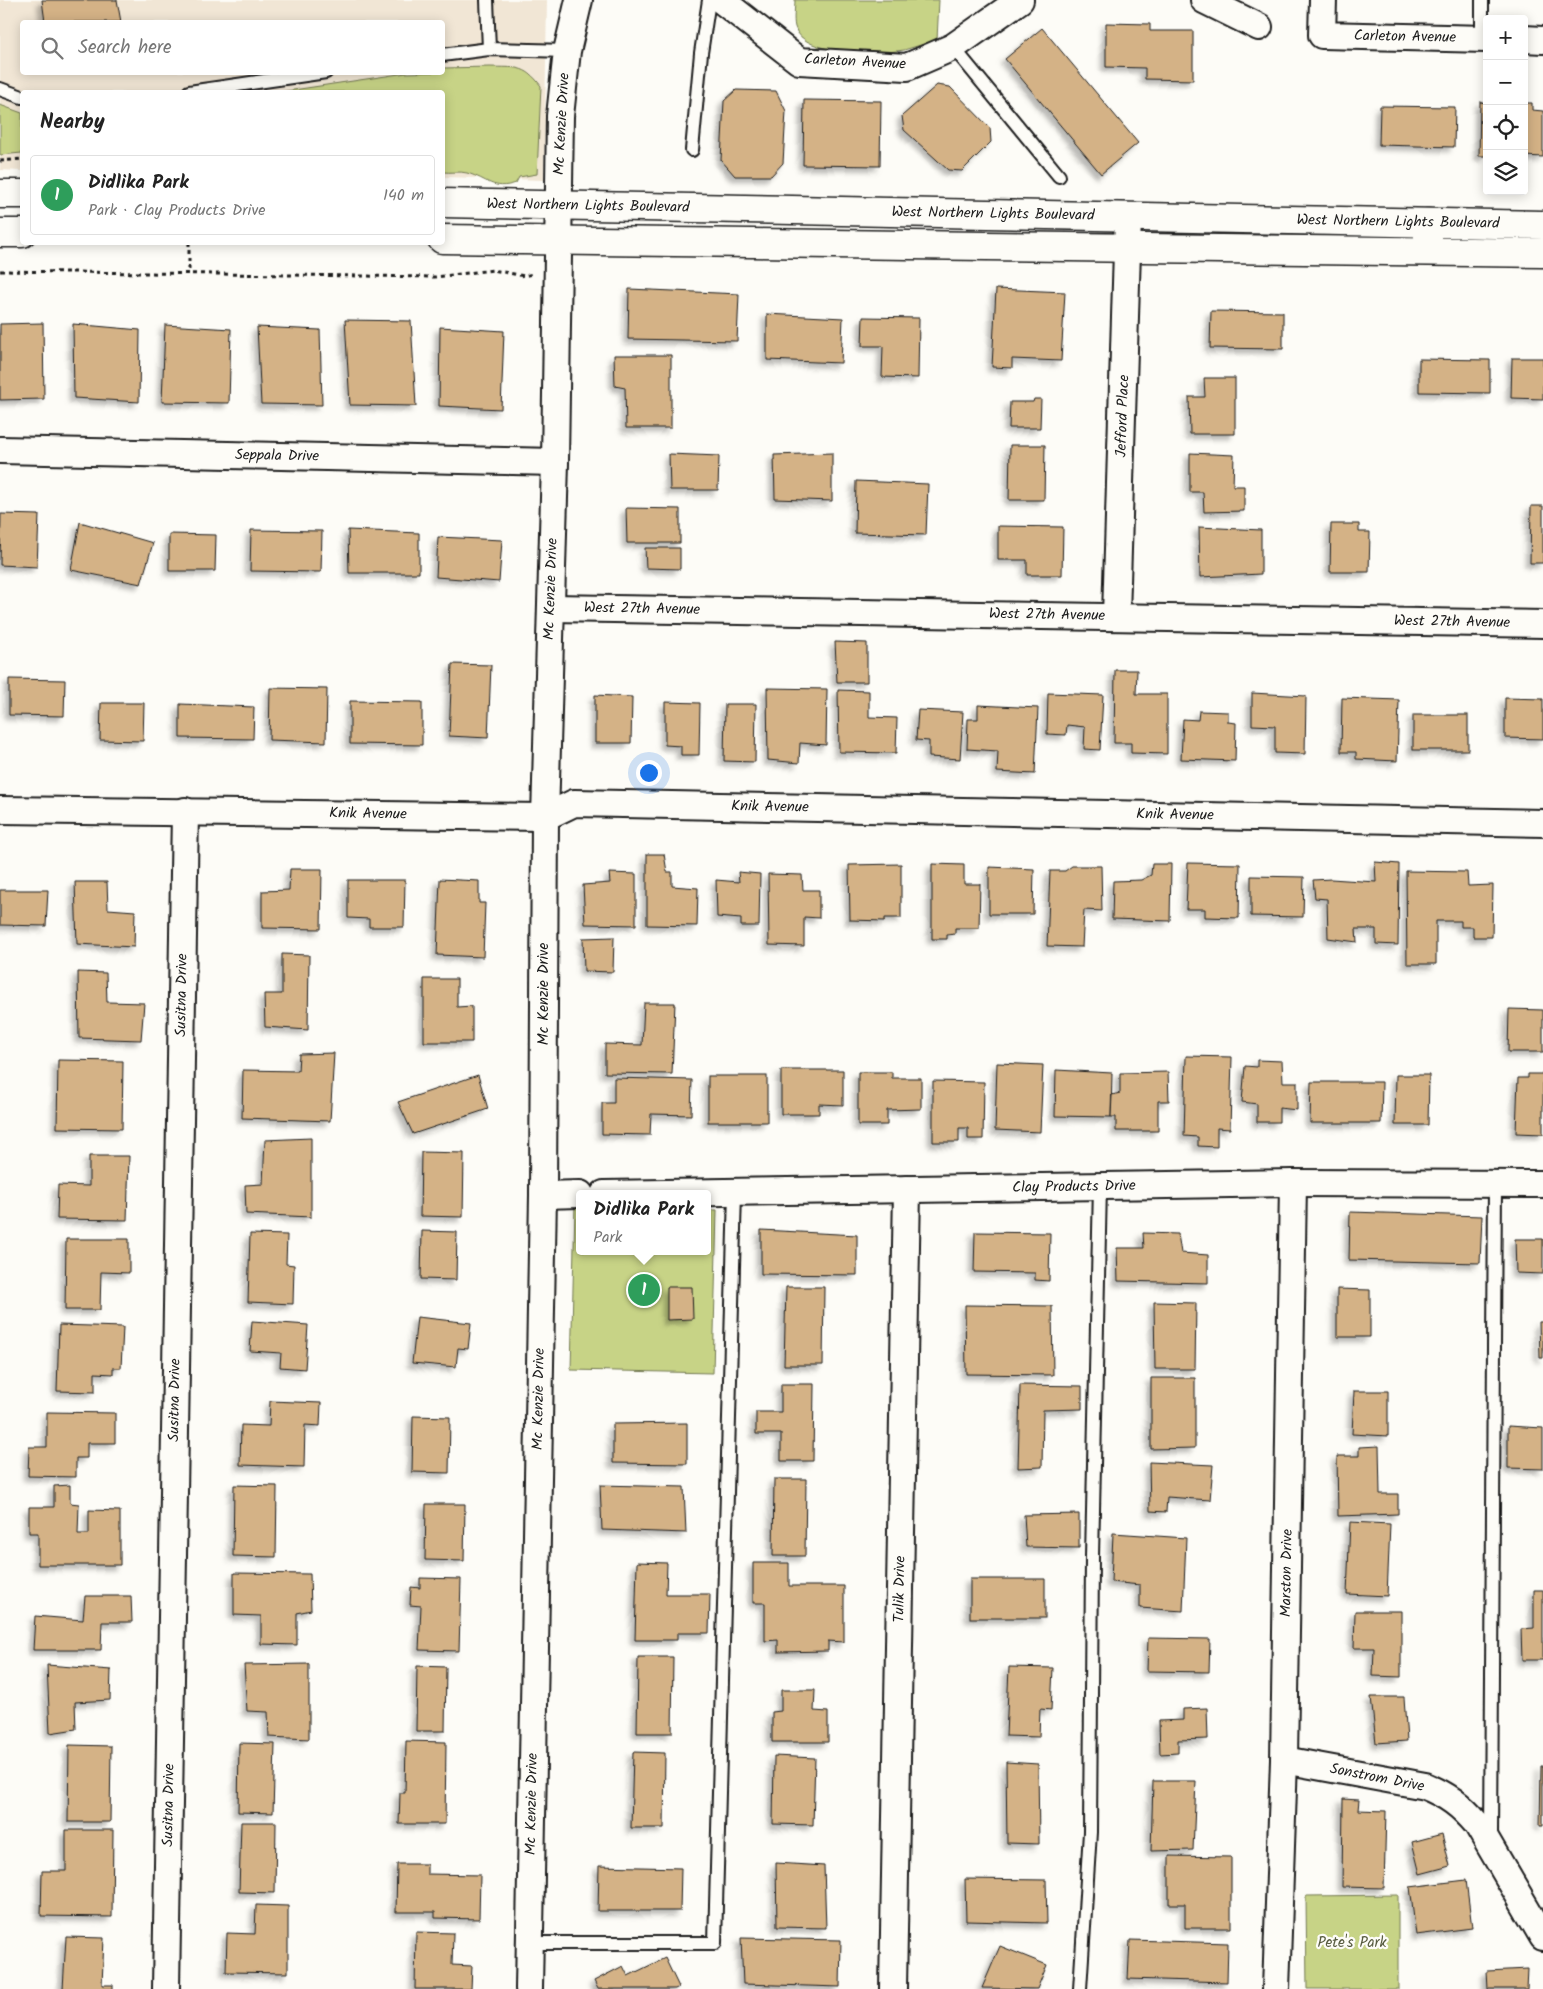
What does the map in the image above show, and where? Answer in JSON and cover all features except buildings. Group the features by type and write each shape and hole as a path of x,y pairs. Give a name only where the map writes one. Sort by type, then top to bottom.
{"street":[{"name":"Mc Kenzie Drive","path":"529,1989 542,1195 545,817 555,462 560,116 567,51 578,0"},
{"name":"Carleton Avenue","path":"721,0 799,61 907,67 953,47 1020,0"},
{"path":"1204,0 1258,27"},
{"name":"Carleton Avenue","path":"1323,0 1322,35 1483,39"},
{"path":"1528,39 1543,40"},
{"path":"0,194 20,194"},
{"name":"West Northern Lights Boulevard","path":"445,202 1543,225"},
{"name":"Jefford Place","path":"1116,616 1128,217"},
{"path":"1428,223 1428,251"},
{"path":"0,233 20,234"},
{"name":"West Northern Lights Boulevard","path":"445,239 1543,252"},
{"name":"Seppala Drive","path":"0,450 555,462"},
{"name":"West 27th Avenue","path":"551,608 1543,624"},
{"name":"Knik Avenue","path":"0,810 545,817 574,803 1543,823"},
{"name":"Susitna Drive","path":"166,1989 185,812"},
{"name":"Clay Products Drive","path":"711,1192 1293,1184 1543,1184"},
{"name":"Marston Drive","path":"1276,1989 1279,1962 1284,1760 1293,1184"},
{"name":"Tulik Drive","path":"894,1989 907,1189"},
{"path":"542,1195 576,1194"},
{"name":"Sonstrom Drive","path":"1284,1760 1425,1786 1446,1795 1468,1813 1543,1938"}],"lane":[{"path":"487,0 490,49"},
{"path":"692,150 701,53 709,0"},
{"path":"1482,0 1483,20"},
{"path":"953,47 1059,176"},
{"path":"445,56 490,49 567,51"},
{"path":"203,90 305,75"},
{"path":"0,90 20,96"},
{"path":"1491,1849 1495,1184"},
{"path":"1080,1989 1090,1832 1092,1556 1100,1186"},
{"path":"530,1942 715,1943 735,1192"}],"path":[{"path":"0,161 20,159"},
{"path":"189,245 189,274"}],"shaded area":[{"path":"0,0 547,0 544,180 445,177 445,90 20,90 20,171 0,170"}],"green space":[{"path":"795,0 939,0 937,40 904,50 893,51 861,52 827,49 812,44 801,37 794,24"},
{"path":"445,68 513,68 530,74 535,79 541,86 537,174 519,177 516,183 502,186 464,172 445,172 445,90 293,90 393,75 445,75"},
{"path":"0,105 20,112 20,153 0,155"},
{"path":"575,1206 576,1255 711,1255 711,1210 717,1210 713,1373 571,1370"},
{"name":"Pete's Park","path":"1398,1895 1398,1989 1307,1989 1306,1896"}],"place":[{"name":"Didlika Park","path":"644,1290"}]}
